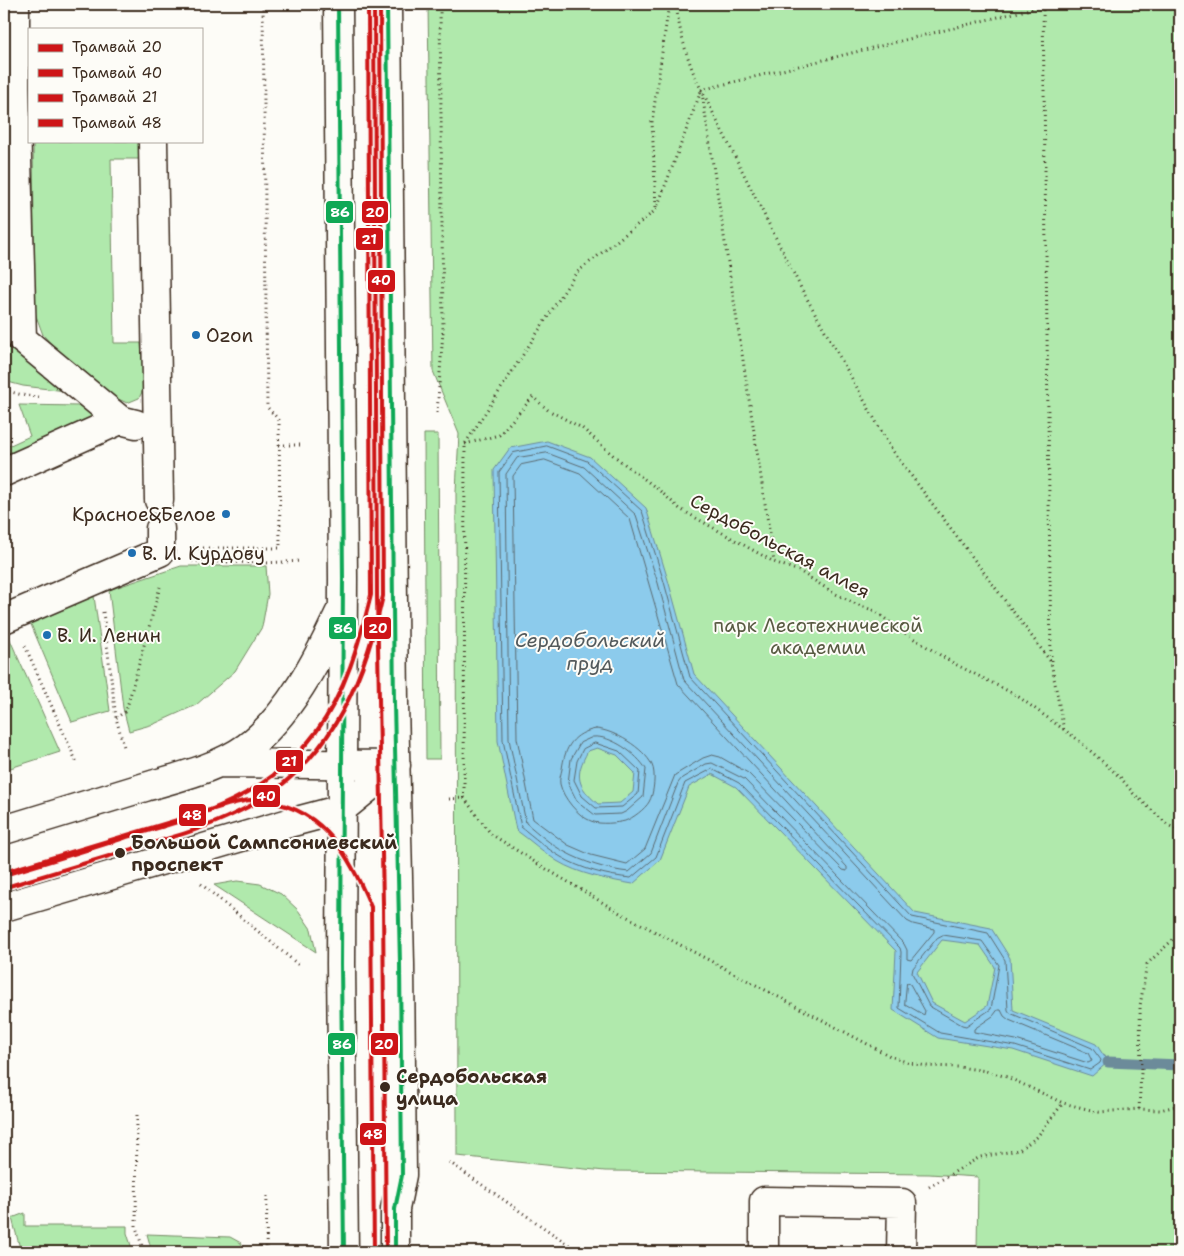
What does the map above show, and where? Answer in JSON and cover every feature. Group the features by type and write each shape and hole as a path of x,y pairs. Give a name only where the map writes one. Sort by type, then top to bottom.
{"main road":[{"path":"15,4 22,339 120,420 158,428"},
{"path":"338,4 343,606 341,964 344,1252"},
{"path":"387,4 402,1174 395,1209 395,1252"},
{"path":"153,142 159,500"},
{"path":"4,472 120,420"},
{"path":"8,618 99,579 160,540"},
{"path":"4,830 219,763 247,747 273,722 297,690 319,657 343,606"},
{"path":"219,763 396,764"},
{"path":"4,907 280,825 342,809 396,764"},
{"path":"764,1252 764,1201 902,1203 901,1252"}],"path":[{"path":"191,548 280,548 280,420 267,407 263,4"},
{"path":"437,413 443,332 440,4"},
{"path":"656,210 652,122 669,4"},
{"path":"676,4 678,24 688,61 701,90 801,288 892,450 1051,662"},
{"path":"701,90 1051,4"},
{"path":"1043,5 1051,662 1064,731"},
{"path":"701,90 656,210 576,273 465,444 464,798 491,834 538,864 620,913 880,1051 909,1063 986,1071 1007,1077 1063,1103 1099,1112 1139,1109 1160,1110 1180,1105"},
{"path":"701,90 774,562"},
{"name":"Сердобольская аллея","path":"465,444 499,435 533,398 548,410 582,428 680,509 774,562 799,571 834,593 875,611 900,630 946,658 1016,696 1078,739 1121,778 1133,793 1168,825 1180,831"},
{"path":"280,445 302,445"},
{"path":"160,540 189,561 265,563 301,561"},
{"path":"116,718 126,712 160,587 160,540"},
{"path":"99,579 116,718 124,747"},
{"path":"8,618 78,763"},
{"path":"449,799 464,798"},
{"path":"195,879 301,967"},
{"path":"1139,1109 1141,1073 1140,1006 1147,964 1180,933"},
{"path":"902,1203 980,1157 1019,1150 1037,1137 1063,1103"},
{"path":"137,1115 136,1227 144,1252"},
{"path":"449,1162 579,1252"},
{"path":"266,1252 267,1194"}],"green space":[{"name":"парк Лесотехнической академии","path":"428,4 1180,4 1180,1252 977,1252 978,1177 929,1174 605,1171 457,1156 456,491 459,434 433,371"},
{"path":"33,142 142,142 143,159 111,159 114,343 141,343 144,388 139,398 127,403 114,397 60,353 43,335 35,313"},
{"path":"4,336 66,391 23,386 4,381"},
{"path":"19,405 80,406 100,420 4,462 4,448 30,436"},
{"path":"424,434 438,434 440,759 426,759"},
{"path":"181,566 266,566 268,594 262,627 235,671 196,705 154,724 129,731 123,708 109,590"},
{"path":"94,596 110,711 72,722 30,622"},
{"path":"7,633 60,752 4,770 4,634"},
{"path":"237,881 260,884 281,894 298,910 311,929 316,952 214,885"},
{"path":"25,1213 25,1226 127,1226 127,1233 133,1252 21,1252 12,1218"},
{"path":"147,1234 230,1237 241,1243 246,1252 152,1252"}],"water":[{"name":"Сердобольский пруд","path":"547,441 590,457 646,508 694,674 915,913 991,928 1010,958 1013,1010 1096,1044 1108,1062 1092,1076 1013,1050 938,1038 893,1010 896,951 736,787 712,774 689,787 660,860 633,884 594,876 565,866 516,830 498,741 494,470 510,448","holes":["597,748 617,755 635,773 633,792 620,803 598,804 582,786 579,774 581,767 588,751","942,940 980,945 995,967 987,1006 965,1021 932,1003 917,972"]}],"waterway":[{"path":"1108,1062 1180,1065"}],"tram line":[{"name":"21","path":"4,875 179,821 230,802 276,773 297,755 326,717 343,684 362,631 371,595 368,4"},
{"name":"20","path":"374,4 377,596 383,904 386,1252"},
{"name":"40","path":"6,887 183,834 236,813 267,795 294,774 317,750 335,724 351,694 364,663 383,596 380,4"},
{"name":"48","path":"8,871 241,801 269,802 289,807 306,815 321,826 345,855 371,907 374,1252"}],"transit line":[{"name":"86","path":"338,4 343,578 341,964 344,1252"},
{"name":"86","path":"387,4 394,704 400,964 402,1175 395,1209 395,1252"}],"place":[{"name":"Ozon","path":"196,335"},
{"name":"Красное&Белое","path":"226,514"},
{"name":"В. И. Курдову","path":"132,553"},
{"name":"В. И. Ленин","path":"47,635"},
{"name":"Большой Сампсониевский проспект","path":"120,853"},
{"name":"Сердобольская улица","path":"385,1087"}]}
